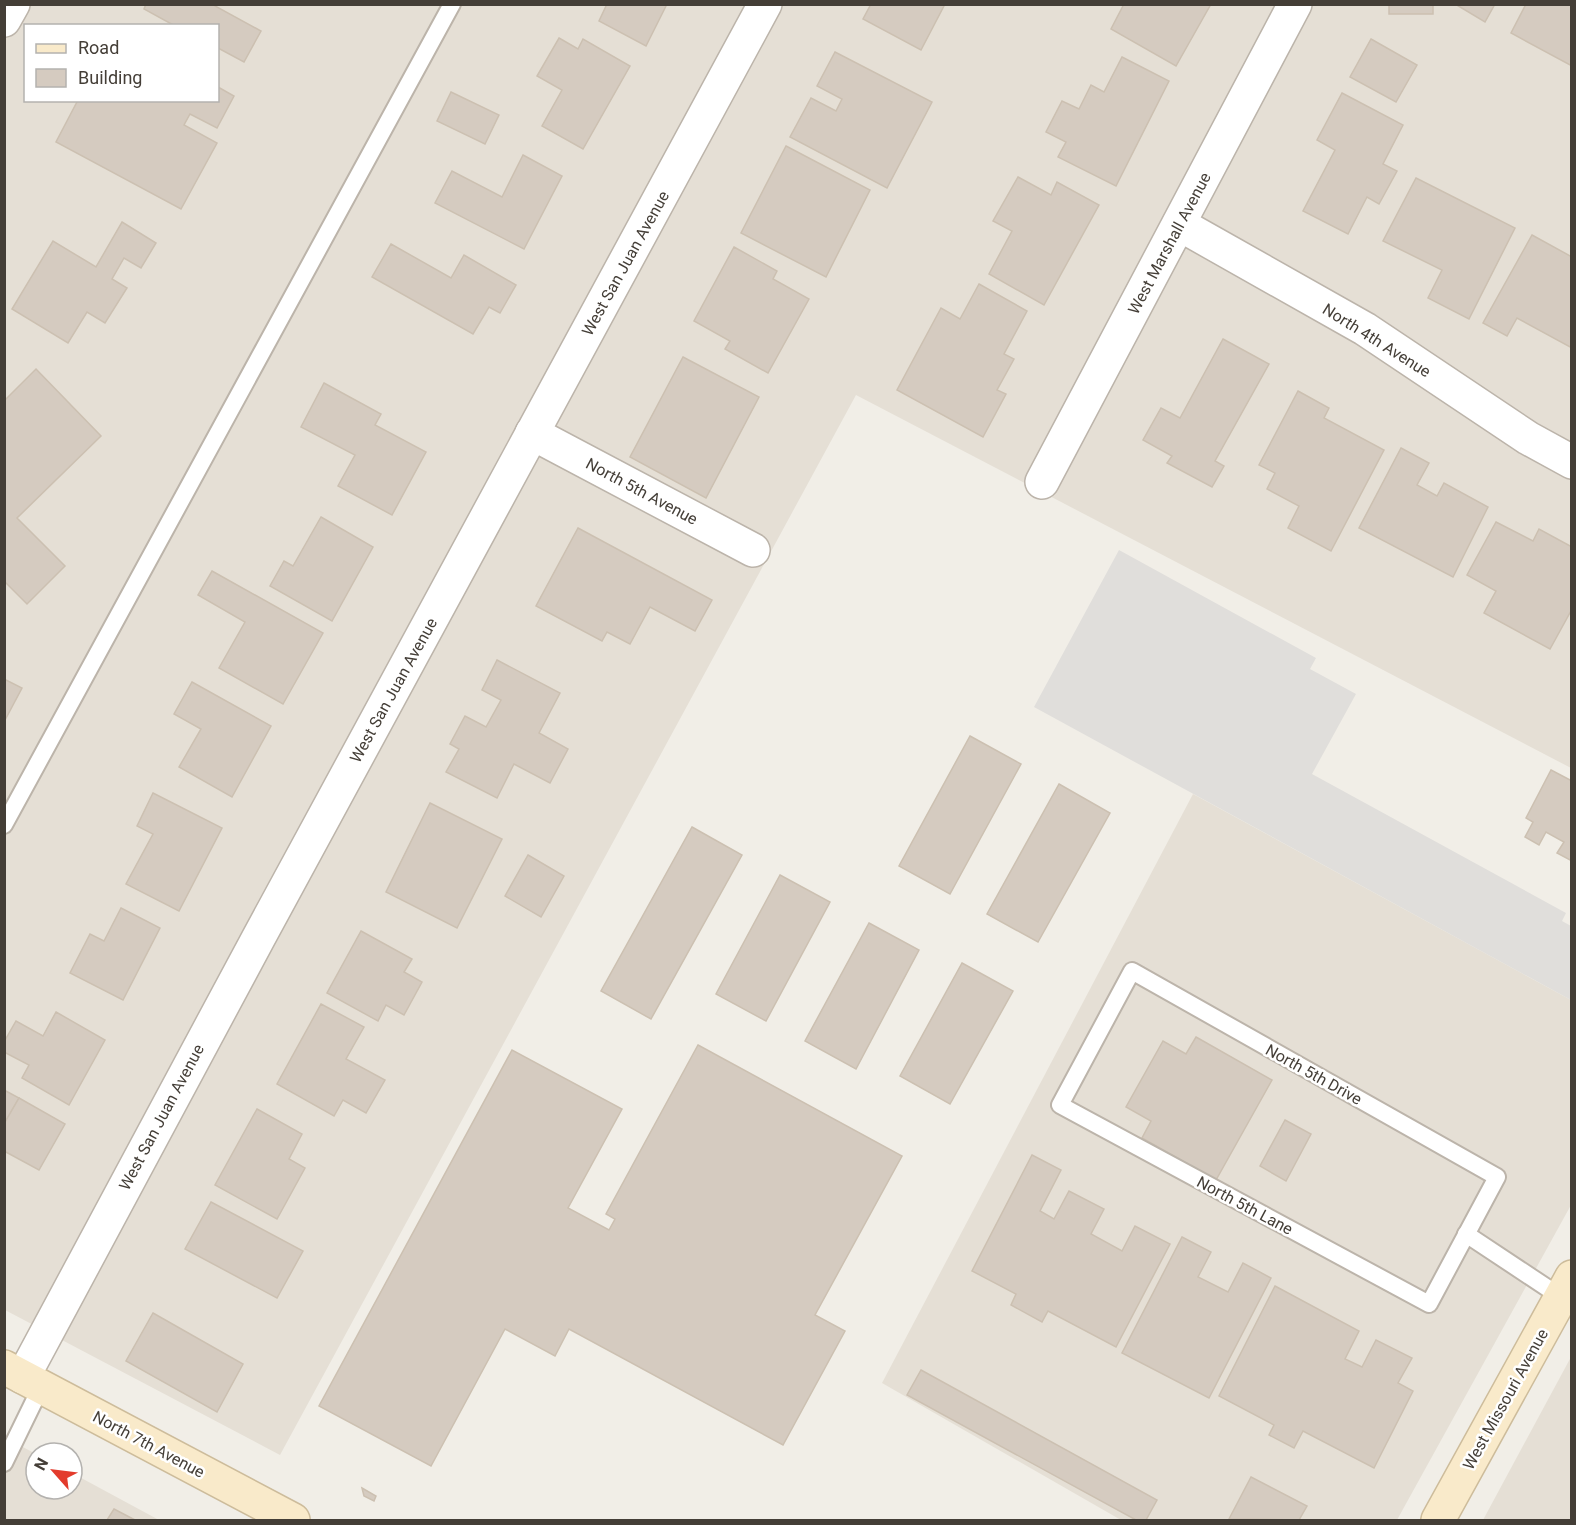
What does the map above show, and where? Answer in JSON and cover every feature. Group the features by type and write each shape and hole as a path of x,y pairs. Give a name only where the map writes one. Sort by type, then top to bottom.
{"main road":[{"name":"West Missouri Avenue","path":"1438,1521 1566,1287"},
{"name":"North 7th Avenue","path":"23,1377 276,1517"}],"street":[{"path":"4,20 13,4"},
{"name":"West San Juan Avenue","path":"23,1377 259,936 765,4"},
{"name":"West Marshall Avenue","path":"1042,482 1295,4"},
{"name":"North 4th Avenue","path":"1179,224 1365,329 1528,438 1572,462"},
{"name":"North 5th Avenue","path":"532,433 753,549"}],"lane":[{"path":"4,825 452,4"},
{"name":"North 5th Lane","path":"1132,971 1060,1106 1429,1304 1466,1234"},
{"name":"North 5th Drive","path":"1132,971 1497,1177 1466,1234"},
{"path":"1466,1234 1566,1287"},
{"path":"4,1463 23,1377"}],"shaded area":[{"path":"4,5 1571,5 1571,768 856,395 280,1455 5,1310"},
{"path":"1119,550 1316,658 1310,669 1356,694 1312,774 1566,913 1562,921 1571,926 1571,1000 1034,707"},
{"path":"1193,794 1571,1000 1571,1205 1397,1520 1121,1520 882,1383"},
{"path":"1571,1357 1571,1520 1483,1520"},
{"path":"4,1437 24,1448 24,1501 84,1501 84,1479 159,1520 5,1520"}],"building":[{"path":"146,4 216,4 215,6 261,31 244,62 219,49 219,24 171,24 144,9"},
{"path":"607,4 667,4 646,46 599,21"},
{"path":"871,4 945,4 921,50 863,19"},
{"path":"1124,4 1211,4 1176,66 1111,29"},
{"path":"1389,4 1433,4 1433,14 1389,14"},
{"path":"1455,4 1495,4 1485,22"},
{"path":"1526,4 1572,4 1572,66 1511,33"},
{"path":"559,38 578,49 583,39 630,66 583,149 542,126 562,90 537,76"},
{"path":"1371,39 1417,65 1396,102 1350,77"},
{"path":"835,52 932,102 887,188 790,137 811,98 836,111 842,99 817,86"},
{"path":"1122,57 1169,81 1116,186 1058,157 1066,142 1046,132 1062,101 1079,109 1091,85 1104,92"},
{"path":"219,88 234,96 217,128 190,114 184,125 217,143 181,209 56,142 77,102 219,102"},
{"path":"451,92 499,115 485,144 437,121"},
{"path":"1342,93 1403,125 1383,164 1397,171 1379,204 1367,197 1348,234 1303,211 1335,150 1317,140"},
{"path":"786,146 870,190 826,277 741,233"},
{"path":"523,155 562,176 524,249 435,203 452,171 502,197"},
{"path":"1018,177 1051,195 1057,182 1099,205 1044,305 989,274 1012,231 993,221"},
{"path":"1416,178 1515,228 1469,319 1428,298 1442,270 1383,241"},
{"path":"122,222 156,243 141,268 124,258 112,279 127,288 105,323 87,312 68,343 12,309 53,241 96,267"},
{"path":"1532,235 1572,257 1572,348 1517,318 1507,336 1483,323"},
{"path":"391,244 451,278 464,255 516,285 500,313 489,307 473,334 372,277"},
{"path":"734,247 777,271 773,279 809,299 768,373 725,349 730,341 694,321"},
{"path":"979,284 1027,311 1004,354 1014,359 997,390 1006,394 983,437 897,390 941,308 960,319"},
{"path":"1223,339 1269,364 1215,461 1224,466 1212,487 1167,463 1172,456 1143,440 1161,408 1180,418"},
{"path":"683,357 759,397 706,498 630,457"},
{"path":"36,369 101,436 17,518 65,566 27,604 4,581 4,401"},
{"path":"324,383 381,414 375,425 426,452 392,515 338,486 355,455 301,427"},
{"path":"1298,391 1329,408 1324,418 1384,450 1331,551 1288,528 1299,506 1267,489 1275,473 1259,465"},
{"path":"1401,448 1429,463 1417,485 1437,496 1444,483 1488,507 1453,577 1359,528"},
{"path":"321,517 373,547 332,621 270,586 284,561 293,566"},
{"path":"1496,522 1533,541 1539,529 1572,547 1572,609 1550,649 1484,613 1496,591 1467,575"},
{"path":"578,528 712,600 695,631 650,607 630,644 607,632 602,641 536,606"},
{"path":"212,571 323,633 283,704 219,668 245,622 198,595"},
{"path":"497,660 560,693 539,733 568,749 550,783 514,764 497,798 446,772 459,749 450,744 465,716 486,727 501,700 482,690"},
{"path":"4,679 22,688 4,722"},
{"path":"192,682 271,726 232,797 179,767 201,729 174,714"},
{"path":"970,736 1021,764 950,894 899,866"},
{"path":"1551,770 1572,781 1572,861 1557,853 1564,842 1546,832 1539,845 1525,837 1533,822 1526,818"},
{"path":"1059,784 1110,813 1038,942 987,914"},
{"path":"153,793 222,828 179,911 126,884 153,834 137,826"},
{"path":"430,803 502,839 457,928 386,892"},
{"path":"692,827 742,855 651,1019 601,991"},
{"path":"528,855 564,876 541,917 505,896"},
{"path":"780,875 830,902 766,1021 716,994"},
{"path":"121,908 160,928 123,1000 70,973 90,934 104,941"},
{"path":"869,923 919,950 856,1069 805,1041"},
{"path":"361,931 412,959 404,972 422,982 404,1015 386,1005 378,1021 327,993"},
{"path":"962,963 1013,991 950,1104 900,1076"},
{"path":"321,1004 364,1027 346,1059 385,1080 366,1113 343,1100 334,1116 277,1084"},
{"path":"56,1012 105,1040 69,1105 22,1078 29,1065 4,1052 4,1042 16,1021 43,1036"},
{"path":"1196,1037 1272,1080 1216,1180 1142,1138 1151,1121 1126,1107 1163,1041 1186,1054"},
{"path":"698,1045 902,1156 815,1315 845,1331 783,1445 569,1329 555,1356 505,1329 431,1466 319,1406 512,1050 622,1109 568,1208 609,1230 615,1219 606,1214"},
{"path":"4,1090 19,1098 4,1124"},
{"path":"19,1098 65,1124 39,1170 4,1151 4,1124"},
{"path":"257,1109 302,1134 289,1159 305,1168 277,1219 215,1185"},
{"path":"1285,1120 1311,1134 1286,1181 1260,1166"},
{"path":"1032,1155 1061,1170 1040,1211 1054,1219 1069,1191 1104,1209 1091,1234 1122,1251 1135,1226 1170,1244 1116,1347 1048,1311 1042,1322 1011,1305 1016,1294 972,1271"},
{"path":"211,1202 303,1251 277,1298 185,1249"},
{"path":"1182,1237 1211,1252 1198,1277 1228,1292 1243,1263 1271,1278 1209,1398 1122,1353"},
{"path":"1275,1286 1359,1331 1345,1359 1362,1367 1376,1340 1412,1358 1398,1383 1413,1391 1374,1468 1303,1431 1294,1448 1269,1435 1274,1425 1219,1396"},
{"path":"153,1313 243,1364 217,1412 126,1361"},
{"path":"921,1370 1157,1500 1146,1520 1136,1520 907,1395"},
{"path":"1251,1477 1307,1506 1299,1520 1229,1519"},
{"path":"362,1488 376,1496 374,1501 364,1496"},
{"path":"114,1509 135,1520 107,1520"}]}
